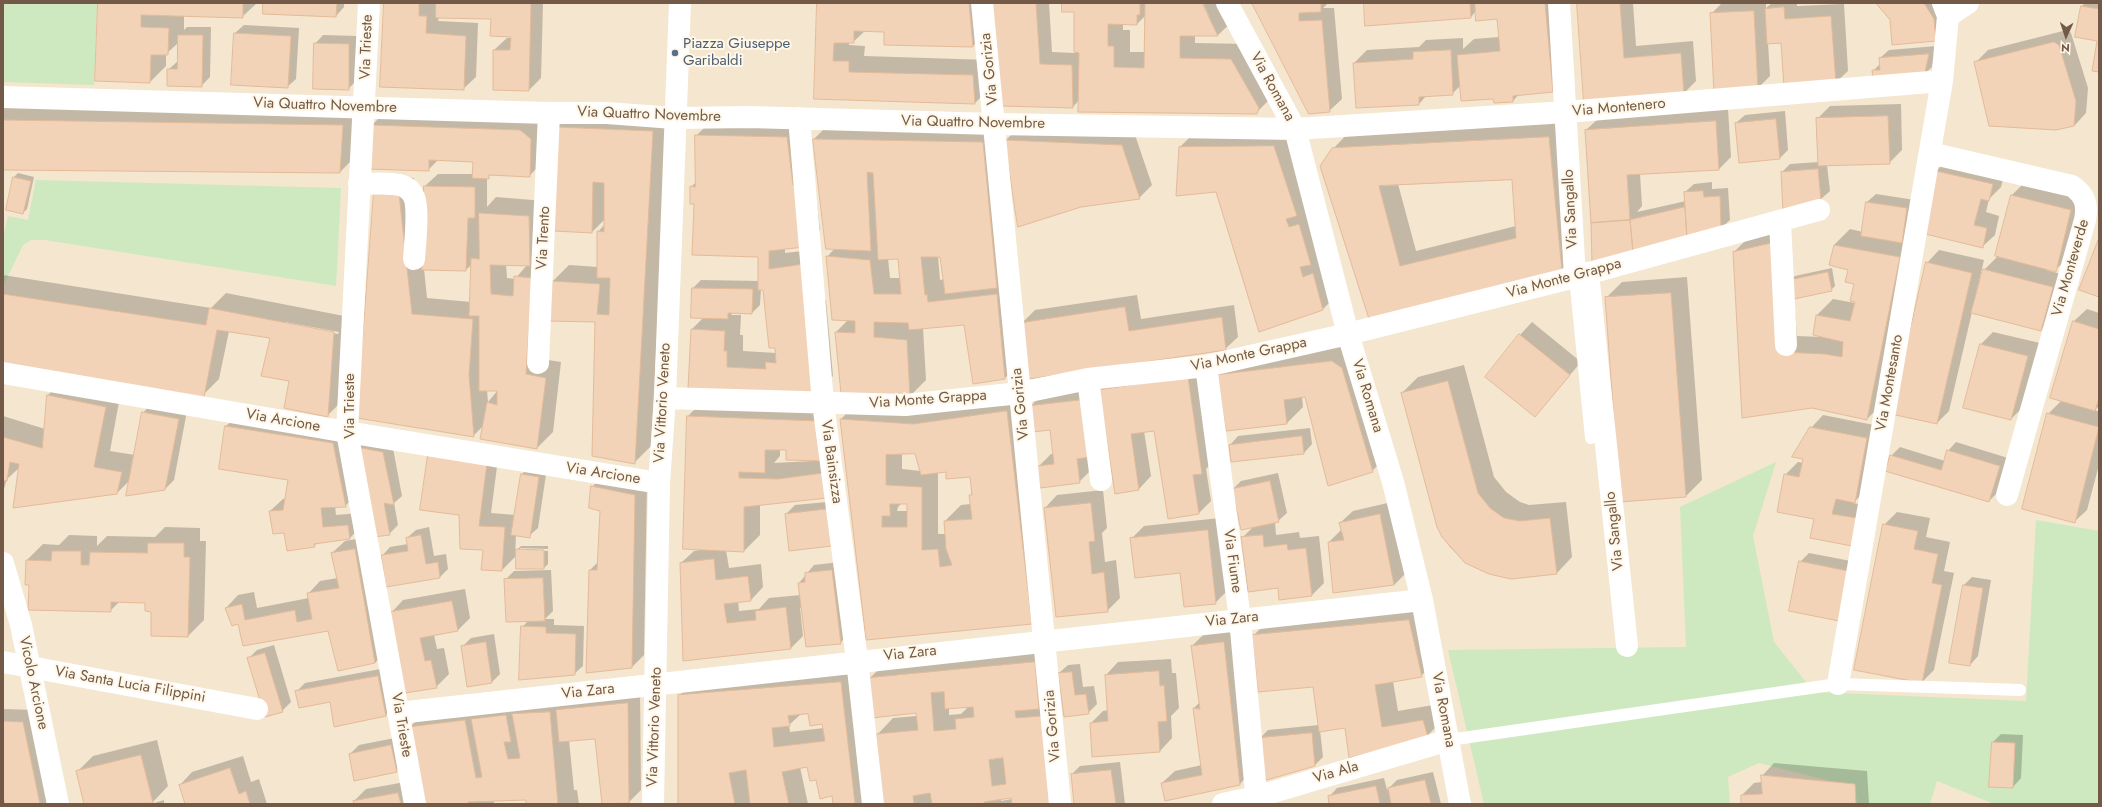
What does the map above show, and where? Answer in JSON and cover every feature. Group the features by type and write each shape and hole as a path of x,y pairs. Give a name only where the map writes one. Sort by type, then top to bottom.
{"street":[{"name":"Via Trieste","path":"369,3 365,107 359,184 347,432 415,804"},
{"name":"Via Vittorio Veneto","path":"653,804 659,483 664,398 674,118 680,3"},
{"name":"Via Gorizia","path":"982,3 996,124 1020,393 1046,639 1060,804"},
{"name":"Via Romana","path":"1227,3 1295,129 1348,334 1393,482 1422,600 1460,804"},
{"name":"Via Sangallo","path":"1559,3 1566,112 1582,275 1627,646"},
{"path":"1946,10 1968,3"},
{"name":"Via Montesanto","path":"1838,684 1942,81 1946,10"},
{"name":"Via Montenero","path":"1295,129 1566,112 1942,81"},
{"name":"Via Quattro Novembre","path":"3,97 550,113 607,113 674,118 799,118 996,124 1295,129"},
{"name":"Via Trento","path":"538,364 550,113"},
{"name":"Via Bainsizza","path":"799,118 823,403 858,660 872,804"},
{"name":"Via Monteverde","path":"1930,153 2072,186 2084,197 2086,204 2082,228 2007,495"},
{"path":"359,184 394,184 404,186 410,191 414,197 416,206 414,259"},
{"name":"Via Monte Grappa","path":"664,398 905,405 1020,393 1088,379 1206,366 1348,334 1582,275 1819,210"},
{"path":"1780,221 1786,345"},
{"name":"Via Fiume","path":"1206,366 1240,619 1256,800"},
{"name":"Via Arcione","path":"3,373 347,432 659,483"},
{"path":"1088,379 1101,480"},
{"name":"Vicolo Arcione","path":"3,563 10,584 30,667 58,804"},
{"name":"Via Zara","path":"398,713 656,685 1046,639 1422,600"},
{"name":"Via Santa Lucia Filippini","path":"3,662 257,709"},
{"name":"Via Ala","path":"1223,804 1256,800 1448,740"}],"lane":[{"name":"Via Sangallo","path":"1582,275 1591,438"},
{"path":"1448,740 1838,684 2020,690"}],"shaded area":[{"path":"3,3 2099,3 2099,804 3,804"}],"green space":[{"path":"3,3 97,3 94,85 3,82"},
{"path":"36,180 341,188 336,286 45,240 31,240 23,245 3,286 3,238 8,216 28,220"},
{"path":"1776,462 1753,536 1774,642 1814,692 2026,701 2036,520 2099,531 2099,804 1994,804 1937,781 1930,804 1852,804 1854,787 1759,763 1728,777 1730,804 1484,804 1448,650 1686,647 1680,507"}],"building":[{"path":"98,3 243,3 243,18 141,15 141,27 169,28 168,55 151,55 150,83 95,81"},
{"path":"263,3 337,3 336,17 263,14"},
{"path":"384,3 419,3 419,16 427,16 426,33 466,36 464,90 380,87"},
{"path":"436,3 531,3 529,91 493,90 493,50 510,50 511,37 490,36 491,19 436,18"},
{"path":"817,3 969,3 973,47 884,45 884,32 854,31 854,43 834,43 833,61 849,61 849,72 973,75 975,104 814,99"},
{"path":"991,3 1036,3 1040,64 1072,65 1073,108 1003,106"},
{"path":"1062,3 1140,3 1140,15 1137,15 1137,25 1108,24 1108,46 1114,46 1114,67 1144,68 1145,3 1202,3 1218,36 1180,36 1180,58 1231,59 1259,108 1257,114 1078,112 1079,53 1074,52 1074,12 1062,12"},
{"path":"1252,3 1321,3 1321,12 1299,13 1299,21 1322,20 1330,112 1309,114"},
{"path":"1364,3 1470,3 1471,18 1365,26"},
{"path":"1475,3 1545,3 1553,92 1513,96 1513,102 1494,103 1493,99 1461,101 1457,55 1500,51 1497,19 1476,21"},
{"path":"1577,3 1620,3 1624,58 1681,53 1684,94 1584,102"},
{"path":"1876,3 1924,3 1934,19 1936,41 1892,45 1890,20"},
{"path":"2081,6 2099,9 2099,72 2092,71 2097,41 2075,37"},
{"path":"1784,7 1785,19 1831,16 1836,84 1784,87 1781,43 1767,44 1765,9"},
{"path":"1754,11 1758,90 1714,93 1710,13"},
{"path":"234,33 291,36 288,88 231,85"},
{"path":"178,35 203,35 202,87 167,86 167,69 177,69"},
{"path":"2054,42 2059,45 2076,101 2074,126 2056,130 1989,126 1974,62"},
{"path":"314,43 349,44 349,90 313,89"},
{"path":"1451,50 1453,95 1419,97 1419,105 1356,108 1353,63 1413,59 1413,52"},
{"path":"1929,54 1924,76 1873,80 1872,70 1880,70 1879,58"},
{"path":"1888,116 1890,164 1818,166 1816,118"},
{"path":"1776,119 1780,159 1739,163 1735,123"},
{"path":"3,120 343,125 340,173 3,170"},
{"path":"1716,121 1719,170 1627,175 1630,220 1591,223 1585,130"},
{"path":"371,125 520,130 531,139 530,177 489,175 489,179 472,178 473,162 429,160 429,171 369,169"},
{"path":"555,127 653,131 635,464 592,456 595,322 550,321 552,281 600,284 597,314 609,315 610,278 597,278 597,231 604,232 604,183 593,182 592,233 554,231"},
{"path":"695,135 787,137 793,185 797,185 804,247 769,251 769,269 804,264 818,393 688,389 691,329 725,331 724,351 727,351 727,367 766,369 765,362 776,363 775,348 769,348 763,290 758,290 758,257 692,255 694,204 690,204 690,186 695,187"},
{"path":"1549,137 1562,271 1370,322 1320,166 1332,148","holes":["1512,180 1516,238 1400,266 1379,186"]},
{"path":"813,139 983,142 997,288 945,294 940,257 921,257 925,295 927,294 928,302 997,294 1005,379 973,384 964,325 909,330 908,323 874,322 874,337 907,340 910,397 841,394 835,332 855,333 855,321 832,320 826,256 870,260 874,294 901,294 898,259 878,260 873,173 867,172 871,251 826,249"},
{"path":"1005,140 1122,145 1140,199 1081,207 1018,227"},
{"path":"1274,146 1297,216 1286,219 1289,227 1299,224 1311,265 1300,267 1303,277 1313,273 1323,310 1259,332 1216,192 1176,196 1179,147"},
{"path":"1818,169 1821,200 1783,212 1781,172"},
{"path":"1936,171 1993,184 1989,201 1981,199 1974,225 1987,228 1983,248 1921,233"},
{"path":"13,177 31,181 23,214 6,210"},
{"path":"424,186 475,187 475,218 468,218 466,271 422,270"},
{"path":"1703,191 1704,197 1720,196 1721,229 1687,240 1684,192"},
{"path":"374,192 399,194 412,314 473,319 469,375 474,437 357,418"},
{"path":"2011,195 2071,210 2056,272 1995,256"},
{"path":"1866,202 1907,208 1902,243 1861,236"},
{"path":"1685,207 1687,240 1633,252 1630,220"},
{"path":"479,213 529,216 530,266 490,265 491,294 513,296 514,276 532,278 526,374 546,378 537,449 480,439 487,402 497,405 497,391 479,391 479,316 469,316 471,258 479,259"},
{"path":"1630,220 1633,252 1592,264 1591,223"},
{"path":"2099,238 2099,297 2079,290"},
{"path":"1772,243 1781,352 1825,354 1842,357 1843,342 1813,335 1816,315 1850,321 1855,302 1850,301 1854,284 1845,282 1848,270 1829,265 1834,245 1900,257 1867,420 1812,408 1742,418 1733,252"},
{"path":"1926,262 1972,273 1937,424 1891,414"},
{"path":"1983,269 2053,287 2041,331 1971,313"},
{"path":"1828,272 1832,291 1794,299 1790,280"},
{"path":"692,288 753,289 752,314 728,313 728,319 691,318"},
{"path":"1671,293 1686,497 1620,502 1605,297"},
{"path":"3,294 206,325 209,308 334,332 328,417 284,408 289,381 261,376 270,338 217,330 204,397 3,365"},
{"path":"1125,307 1129,331 1222,317 1226,350 1029,379 1021,323"},
{"path":"2073,321 2099,329 2099,398 2095,411 2050,398"},
{"path":"1519,334 1570,375 1535,417 1485,377"},
{"path":"1980,344 2028,356 2011,420 1963,408"},
{"path":"1332,361 1342,368 1373,472 1328,486 1305,397 1284,400 1287,424 1226,431 1217,375"},
{"path":"1188,377 1202,474 1193,475 1199,514 1168,519 1154,431 1131,434 1139,490 1115,494 1099,390"},
{"path":"1448,381 1478,493 1490,508 1504,518 1520,521 1550,518 1557,574 1511,579 1489,574 1465,563 1442,537 1437,527 1401,393"},
{"path":"47,395 106,407 94,467 122,472 117,494 13,508 19,464 10,462 7,481 3,480 3,437 42,448"},
{"path":"1082,400 1090,457 1077,459 1080,483 1040,488 1037,466 1054,464 1050,430 1032,432 1029,406"},
{"path":"1007,411 1032,624 866,640 840,419 913,424","holes":["915,454 921,475 946,472 946,479 970,477 972,495 969,495 972,519 944,521 946,549 952,565 940,567 938,549 922,550 922,487 886,485 886,455","890,504 907,504 907,527 882,527 882,516 890,516"]},
{"path":"142,412 179,419 165,490 126,496"},
{"path":"2047,413 2099,427 2075,523 2022,509"},
{"path":"687,416 818,421 823,461 786,460 786,450 765,450 765,473 739,472 739,478 778,479 823,473 827,498 744,507 744,552 683,549"},
{"path":"225,426 333,443 346,507 321,508 323,527 348,525 350,539 314,544 315,547 287,551 284,533 273,534 269,511 283,510 288,480 219,469"},
{"path":"1810,427 1867,438 1855,503 1836,499 1832,514 1857,518 1852,546 1810,538 1814,519 1777,512 1784,474 1799,477 1803,459 1792,457"},
{"path":"1302,436 1304,454 1231,462 1229,445"},
{"path":"356,447 383,452 394,505 384,503 390,535 373,537"},
{"path":"1947,450 2000,466 1989,502 1885,471 1890,455 1941,470"},
{"path":"428,455 487,463 479,526 505,527 502,571 481,570 483,550 460,549 459,515 420,510"},
{"path":"521,474 539,477 530,538 511,535"},
{"path":"1270,481 1279,522 1241,530 1232,489"},
{"path":"591,486 635,495 632,668 586,673 589,570 597,570 600,511 589,508"},
{"path":"1091,503 1095,541 1089,542 1092,574 1104,572 1108,612 1056,617 1044,508"},
{"path":"828,509 832,546 789,551 785,514"},
{"path":"1380,514 1394,585 1333,593 1328,542 1344,540 1339,523"},
{"path":"1883,524 1918,531 1914,549 1938,554 1932,583 1942,585 1922,683 1854,670"},
{"path":"1208,530 1216,604 1184,607 1180,573 1135,578 1130,538"},
{"path":"421,535 426,564 438,562 440,578 386,587 381,555 408,551 406,538"},
{"path":"1263,535 1264,547 1287,544 1288,550 1306,548 1312,596 1279,600 1278,588 1248,592 1241,537"},
{"path":"148,543 184,543 184,557 190,557 188,637 151,636 151,612 145,611 145,603 111,602 111,612 28,610 29,585 25,585 26,560 51,561 52,551 81,551 81,565 89,565 90,552 147,553"},
{"path":"355,549 375,663 338,671 328,631 243,646 238,624 232,626 225,608 242,604 245,620 295,610 297,622 312,619 307,593 339,588 331,553"},
{"path":"516,549 544,550 544,569 516,569"},
{"path":"714,559 716,580 748,576 751,601 724,604 727,623 756,620 755,611 786,607 791,649 683,661 680,563"},
{"path":"1799,561 1848,571 1839,621 1789,611"},
{"path":"832,570 841,644 806,647 798,583 805,582 805,573"},
{"path":"543,578 545,621 506,622 504,579"},
{"path":"1963,585 1983,588 1970,666 1949,663"},
{"path":"452,601 458,631 420,638 425,661 431,660 437,688 405,693 390,612"},
{"path":"1409,620 1422,677 1375,685 1382,727 1423,720 1428,737 1349,758 1345,728 1319,732 1313,687 1258,692 1252,635"},
{"path":"521,626 546,627 546,633 576,634 575,675 519,680"},
{"path":"486,642 492,683 467,687 461,646"},
{"path":"1224,642 1240,785 1165,801 1161,783 1202,775 1193,708 1200,709 1191,646"},
{"path":"265,653 283,712 265,717 247,658"},
{"path":"1035,662 1039,709 1015,711 1016,718 1042,716 1051,804 1012,804 1011,798 984,802 984,804 932,804 930,793 913,796 914,804 883,804 876,734 918,730 916,713 872,718 868,678","holes":["944,692 945,709 973,707 974,717 955,719 956,729 934,731 931,693","1003,758 1006,784 992,786 989,760"]},
{"path":"1159,671 1160,686 1164,685 1167,721 1158,722 1160,752 1092,757 1090,723 1108,721 1105,675"},
{"path":"1072,672 1075,695 1086,694 1089,714 1064,717 1058,673"},
{"path":"378,676 386,716 334,727 330,702 299,708 295,691"},
{"path":"841,682 855,804 833,804 832,796 820,799 816,780 810,781 807,767 782,772 789,804 750,804 746,770 729,773 735,804 678,804 678,695","holes":["808,714 810,726 822,724 825,741 774,747 772,728 790,726 788,716"]},
{"path":"628,703 629,803 602,804 595,739 559,742 556,710"},
{"path":"550,712 558,804 526,804 526,800 468,802 468,804 424,804 408,727 465,720 476,778 482,777 471,719 506,715 511,742 504,742 508,759 520,758 512,714"},
{"path":"3,721 23,722 40,804 5,804 3,796"},
{"path":"1312,733 1315,766 1263,781 1258,738"},
{"path":"1992,742 2015,743 2013,788 1989,787"},
{"path":"391,745 397,772 354,781 349,754"},
{"path":"141,755 153,803 84,804 76,771"},
{"path":"230,768 239,794 246,791 250,804 185,804 179,785"},
{"path":"1111,770 1116,804 1074,804 1071,774"},
{"path":"1761,775 1855,784 1856,804 1741,804 1741,795 1762,794"},
{"path":"1425,780 1431,804 1391,804 1388,788"},
{"path":"1376,786 1380,804 1329,804 1328,796"},
{"path":"398,793 401,804 354,804 353,801"}],"place":[{"name":"Piazza Giuseppe Garibaldi","path":"675,53"}]}
